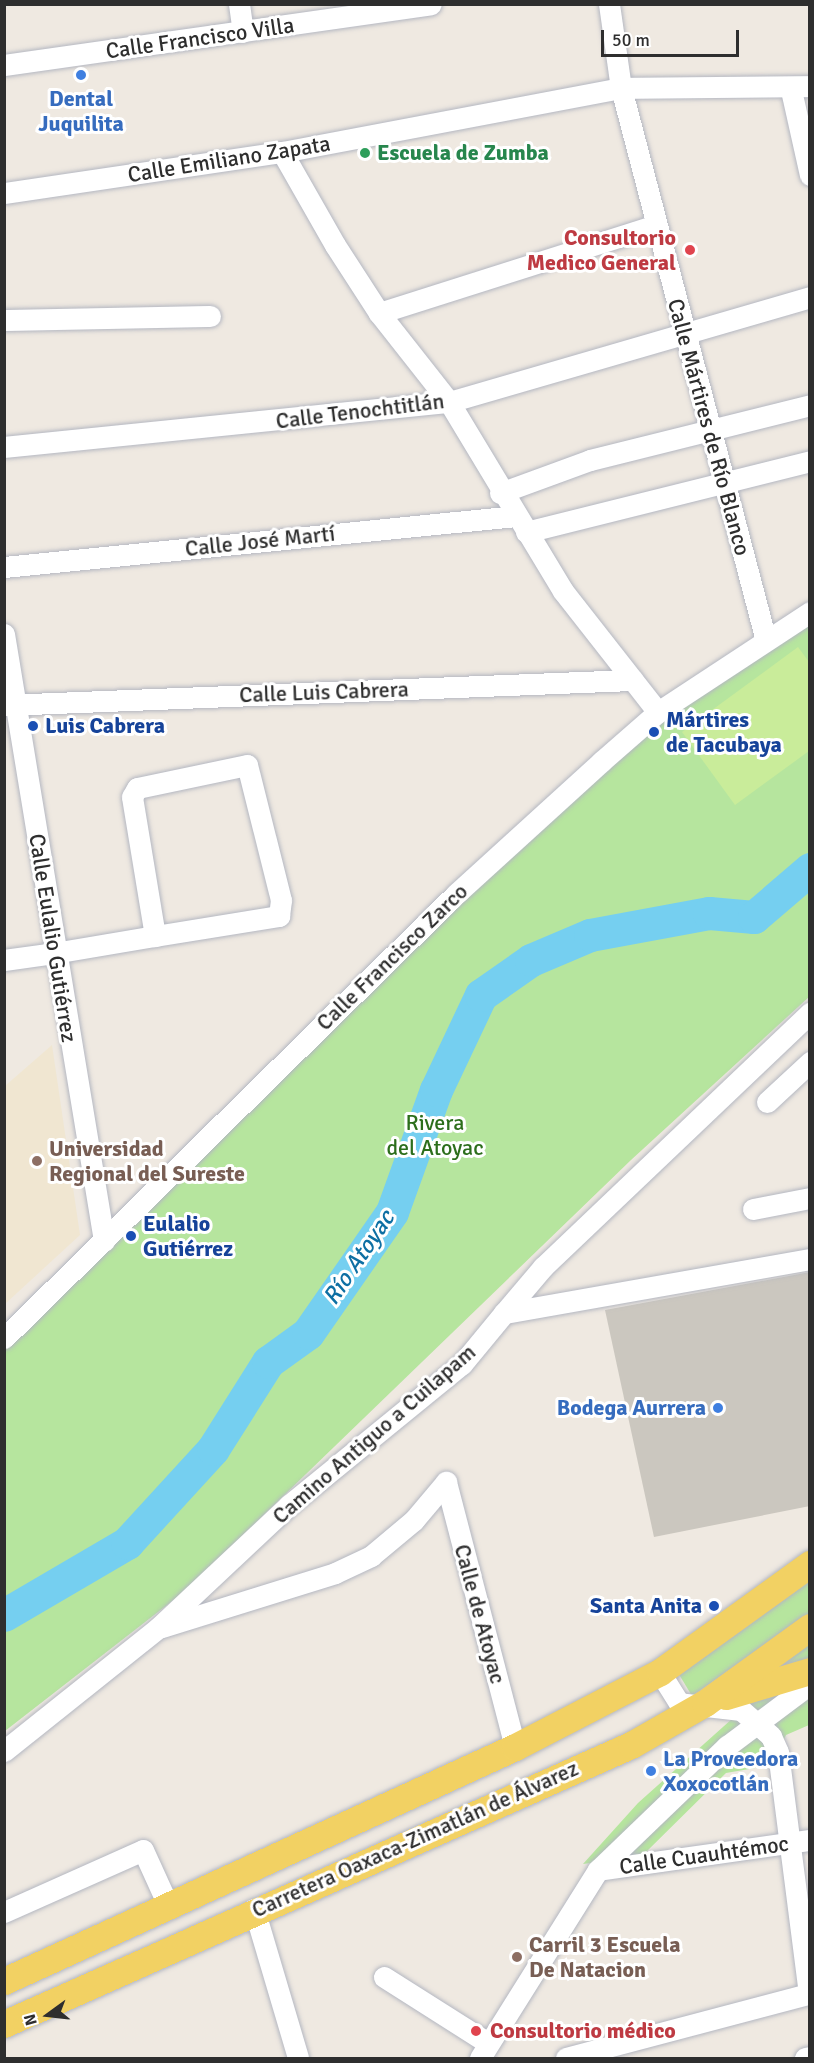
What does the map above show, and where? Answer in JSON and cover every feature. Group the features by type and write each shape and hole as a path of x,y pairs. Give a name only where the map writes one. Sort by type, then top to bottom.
{"main road":[{"name":"Carretera Oaxaca-Zimatlán de Álvarez","path":"4,1981 514,1747 660,1672 810,1564"},
{"name":"Carretera Oaxaca-Zimatlán de Álvarez","path":"4,2024 254,1909 631,1745 705,1703 810,1627"},
{"path":"705,1703 810,1671"}],"street":[{"path":"239,4 243,32"},
{"name":"Calle Francisco Villa","path":"4,65 243,32 340,12 431,4"},
{"name":"Calle Mártires de Río Blanco","path":"609,4 621,88 708,432 765,638"},
{"name":"Calle Emiliano Zapata","path":"4,193 282,152 621,88 800,88"},
{"path":"800,88 810,175"},
{"path":"282,152 379,313 449,402 500,494 563,591 658,712"},
{"path":"379,313 656,225"},
{"name":"Calle Tenochtitlán","path":"4,447 449,402 810,297"},
{"path":"4,320 210,316"},
{"path":"500,494 590,460 810,405"},
{"name":"Calle José Martí","path":"4,567 521,524 722,483 810,461"},
{"name":"Calle Francisco Zarco","path":"4,1338 456,894 658,712 765,638 810,612"},
{"name":"Calle Eulalio Gutiérrez","path":"4,634 10,705 104,1241"},
{"name":"Calle Luis Cabrera","path":"10,705 633,680"},
{"path":"4,960 54,953 279,916 281,900 247,765 136,788 132,797 155,936"},
{"name":"Camino Antiguo a Cuilapam","path":"4,1751 158,1629 289,1505 462,1364 543,1267 810,1013"},
{"path":"767,1102 810,1062"},
{"path":"753,1209 810,1198"},
{"path":"504,1312 810,1259"},
{"name":"Calle de Atoyac","path":"158,1629 335,1573 371,1556 414,1520 446,1482 514,1747"},
{"path":"566,2058 810,1994 788,1844 778,1752 759,1722 741,1710 673,1699 660,1672"},
{"path":"384,1977 484,2050 598,1870 630,1833 759,1722 810,1684"},
{"name":"Calle Cuauhtémoc","path":"598,1870 810,1840"},
{"path":"4,1912 143,1850 168,1905"},
{"path":"254,1909 298,2058"},
{"path":"805,2058 810,2057"}],"shaded area":[{"name":"Universidad Regional del Sureste","path":"52,1045 80,1235 5,1304 5,1086"}],"green space":[{"name":"Rivera del Atoyac","path":"809,619 809,997 631,1160 185,1591 5,1731 5,1327 658,712"},
{"path":"798,647 809,662 809,751 735,805 682,732"},
{"path":"809,1576 809,1614 692,1696 677,1671"},
{"path":"809,1638 809,1725 786,1735 772,1765 726,1773 642,1856 583,1864 638,1803 733,1718"}],"building":[{"name":"Bodega Aurrera","path":"810,1272 810,1506 654,1537 605,1310"}],"waterway":[{"name":"Río Atoyac","path":"4,1615 127,1543 213,1449 268,1362 308,1333 392,1212 436,1090 481,995 531,960 590,935 709,913 754,917 810,869"}],"place":[{"name":"Dental Juquilita","path":"81,75"},
{"name":"Escuela de Zumba","path":"365,153"},
{"name":"Consultorio Medico General","path":"690,250"},
{"name":"Luis Cabrera","path":"33,726"},
{"name":"Mártires de Tacubaya","path":"654,732"},
{"name":"Universidad Regional del Sureste","path":"37,1161"},
{"name":"Eulalio Gutiérrez","path":"131,1236"},
{"name":"Bodega Aurrera","path":"718,1408"},
{"name":"Santa Anita","path":"714,1606"},
{"name":"La Proveedora Xoxocotlán","path":"651,1771"},
{"name":"Carril 3 Escuela De Natacion","path":"517,1957"},
{"name":"Consultorio médico","path":"476,2031"}]}
